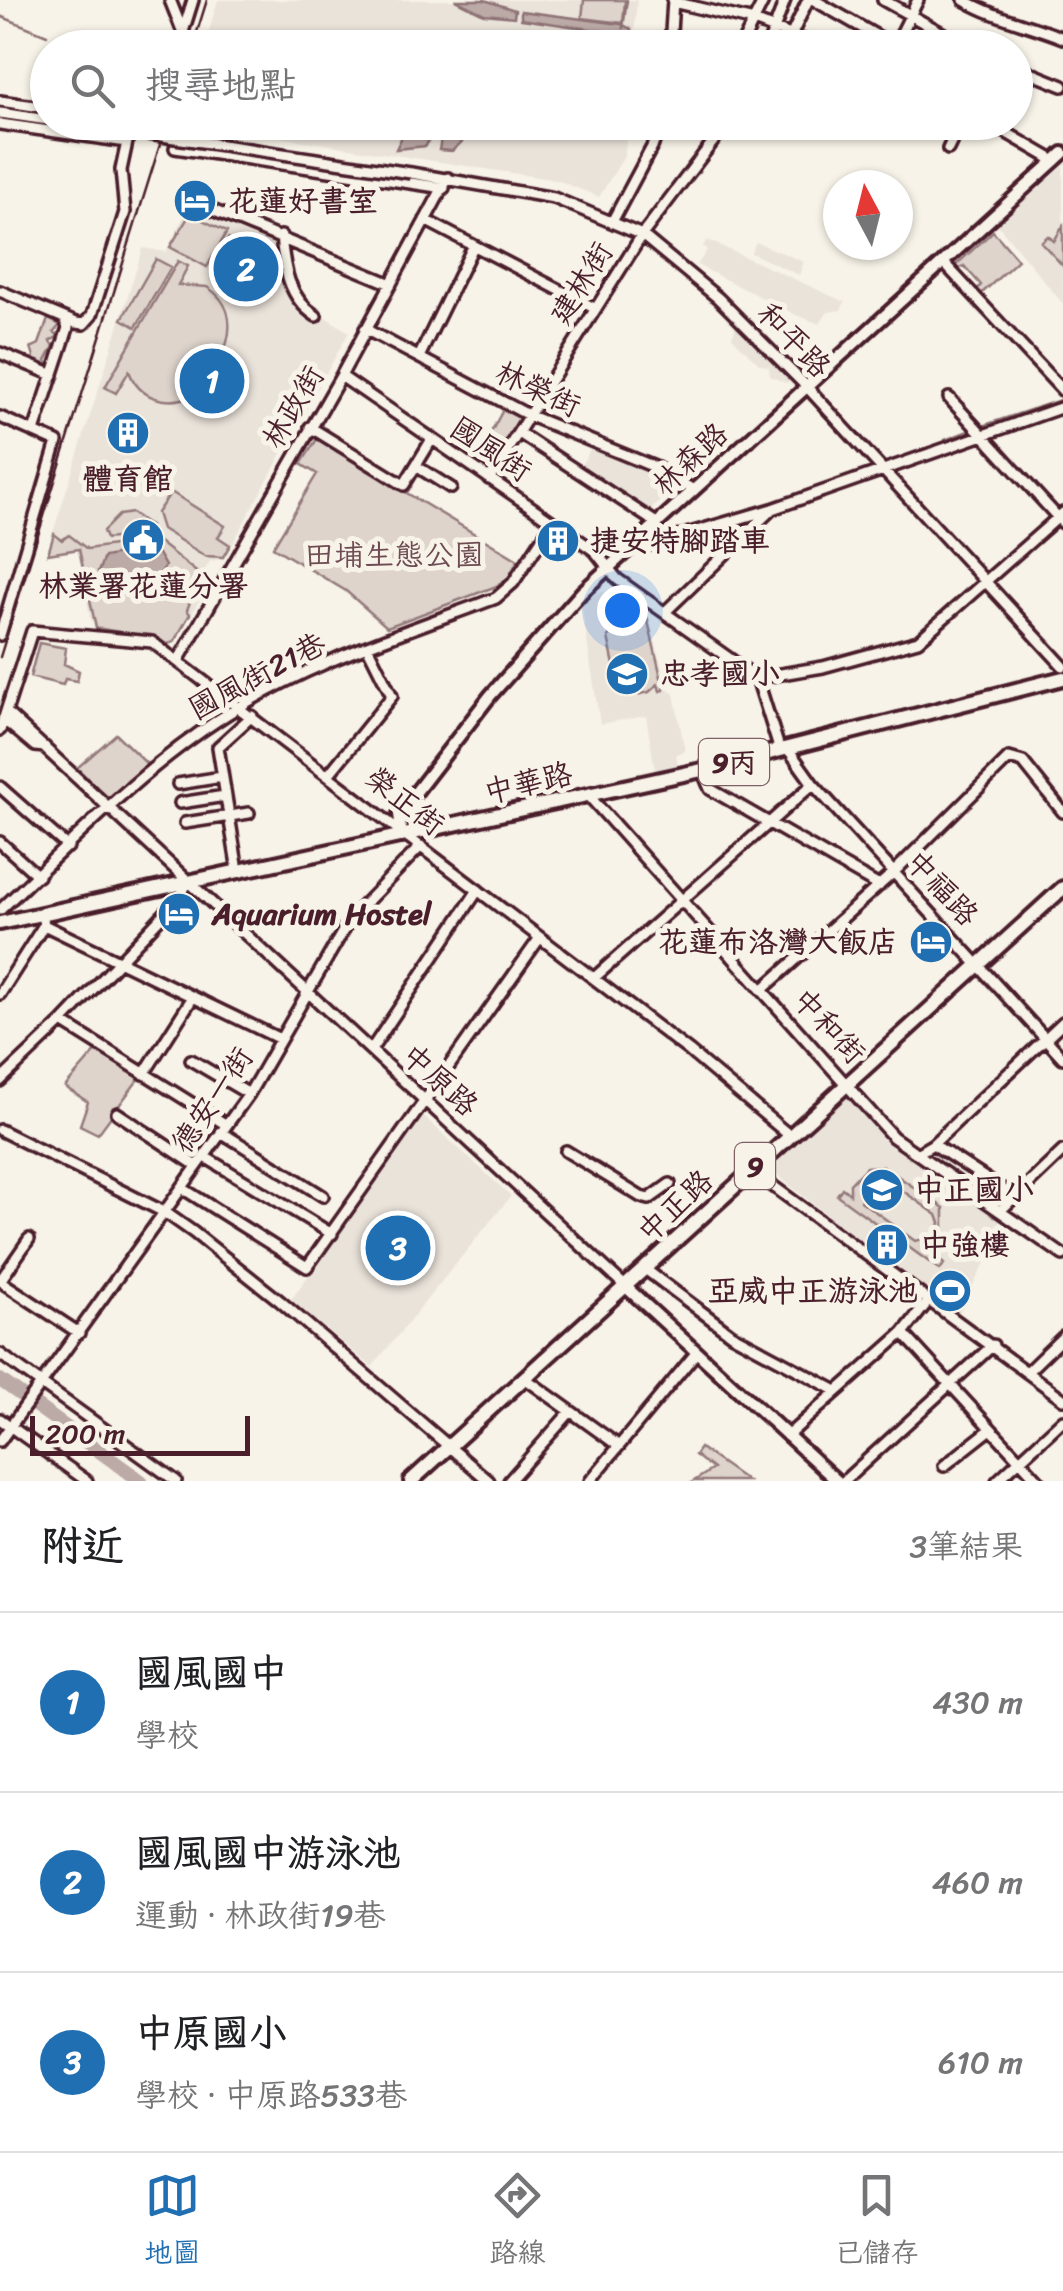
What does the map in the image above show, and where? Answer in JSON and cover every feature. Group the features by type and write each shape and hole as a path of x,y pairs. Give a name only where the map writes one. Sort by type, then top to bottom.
{"main road":[{"name":"中華路","path":"0,923 43,920 238,871 702,770 1063,678"},
{"name":"中正路","path":"411,1481 1063,888"}],"street":[{"path":"170,0 182,30"},
{"path":"184,30 193,0"},
{"path":"725,13 727,0"},
{"path":"749,30 764,0"},
{"path":"774,30 785,0"},
{"path":"794,30 811,0 865,30"},
{"path":"883,0 935,30"},
{"path":"904,30 918,0"},
{"path":"964,0 995,18 1008,16 1063,38"},
{"path":"671,30 673,1 782,30"},
{"path":"1033,74 1063,86"},
{"path":"0,101 30,105"},
{"path":"0,113 30,117"},
{"path":"0,124 30,128"},
{"path":"0,291 84,324 92,315 125,212 121,170 128,142 114,140"},
{"name":"和平路","path":"188,140 554,198 642,234 718,298 806,386 1063,666"},
{"path":"613,220 655,140"},
{"name":"建林街","path":"488,479 642,234 714,140"},
{"path":"948,149 952,140"},
{"path":"1025,140 1059,157"},
{"path":"175,148 446,183"},
{"name":"林森路","path":"402,837 399,814 472,718 582,592 1059,157"},
{"name":"林政街","path":"178,661 446,183"},
{"path":"193,202 392,284"},
{"path":"424,220 594,308"},
{"path":"282,236 284,270 299,303 316,316"},
{"path":"419,357 474,247"},
{"path":"943,262 1063,390"},
{"path":"34,431 68,328 65,319"},
{"name":"林榮街","path":"366,329 530,416 657,468 692,489"},
{"path":"0,353 53,375"},
{"name":"國風街","path":"341,376 553,522 611,566 617,579 757,678"},
{"path":"757,678 823,667 918,642 1061,518 950,398"},
{"path":"634,546 639,548 772,509 976,430 1063,407"},
{"path":"0,416 57,442 0,634"},
{"path":"310,426 404,485 432,439"},
{"path":"518,434 658,524"},
{"path":"416,466 451,488"},
{"path":"665,612 772,509"},
{"name":"國風街21巷","path":"2,903 38,876 156,766 240,707 367,646 496,598 513,582 553,522"},
{"name":"榮正街","path":"5,718 32,631 152,642 392,821 402,837 421,846 594,978 790,1136"},
{"path":"329,774 392,696 367,646"},
{"name":"中福路","path":"757,678 784,750 1063,1058"},
{"path":"238,871 218,747 252,716"},
{"name":"中原路","path":"5,718 46,747 186,883 308,991 787,1436 841,1481"},
{"path":"762,989 893,873 1009,758 1023,762 1063,812"},
{"path":"702,770 710,788 879,886"},
{"path":"178,784 222,777"},
{"path":"594,978 813,784"},
{"path":"2,794 68,847"},
{"name":"中和街","path":"588,795 893,1137 1063,1254"},
{"path":"180,803 225,796"},
{"path":"185,822 249,813"},
{"path":"0,842 38,876"},
{"name":"德安一街","path":"0,1441 249,1094 350,919 421,846"},
{"path":"0,1081 119,962 180,897 186,883"},
{"path":"371,1050 478,890"},
{"path":"1,991 43,920 119,962 280,1039"},
{"path":"182,1188 307,1267 539,939"},
{"path":"144,1074 192,996"},
{"path":"62,1022 324,1196"},
{"path":"918,1153 933,1144 1063,1022"},
{"path":"192,1060 249,1094"},
{"path":"117,1113 332,1234"},
{"path":"0,1130 166,1213 280,1301 489,1481"},
{"path":"933,1144 1014,1197"},
{"path":"1001,1210 1063,1151"},
{"path":"566,1152 642,1197 650,1199 670,1184"},
{"path":"750,1170 993,1344 1063,1399"},
{"path":"29,1239 0,1281 79,1333"},
{"path":"645,1268 730,1334 838,1391"},
{"path":"787,1436 903,1334 930,1299"},
{"path":"903,1334 1039,1481"},
{"path":"1028,1372 1063,1337"},
{"path":"841,1481 993,1344"},
{"path":"593,1480 696,1352"},
{"path":"0,1354 176,1481"},
{"path":"526,1379 618,1446"},
{"path":"509,1481 570,1412"},
{"path":"0,1418 87,1481"},
{"path":"997,1481 1063,1420"},
{"path":"944,1466 991,1430"}],"shaded area":[{"path":"218,0 637,0 634,30 209,30"},
{"path":"455,0 485,0 515,10 514,17 484,14"},
{"path":"521,11 621,24 631,30 597,30 521,19"},
{"path":"298,140 626,140 625,155 599,197 557,180"},
{"path":"400,140 428,140 426,146 396,149"},
{"path":"441,140 464,140 452,151 439,150"},
{"path":"1063,166 1063,304 998,225"},
{"path":"189,206 279,245 295,298 349,332 224,559 210,561 198,583 202,596 175,643 164,646 154,639 98,632 90,617 78,551 46,555 143,248 166,252"},
{"path":"228,239 280,267 263,298 211,270"},
{"path":"707,240 845,302 841,310 828,312 820,324 796,315 697,265 707,250 703,246"},
{"path":"756,242 804,262 799,275 751,253"},
{"path":"739,316 796,376 786,383 770,376 769,367 759,364 732,337"},
{"path":"695,431 704,434 704,445 717,458 707,469 681,448"},
{"path":"594,443 651,471 648,481 671,491 646,514 579,469"},
{"path":"145,549 157,552 165,566 158,580 120,595 105,588 98,572 104,557"},
{"name":"忠孝國小","path":"624,589 647,609 667,688 674,694 685,751 676,754 678,765 655,770 646,716 600,724 581,602 597,593"},
{"name":"中正國小","path":"847,1089 892,1143 1004,1215 986,1243 987,1259 956,1318 768,1168"},
{"path":"422,1115 511,1196 372,1367 291,1300"}],"green space":[{"path":"584,0 625,0 623,23 582,18"},
{"path":"190,214 227,232 207,267 170,247"},
{"path":"1063,226 1063,266 1041,242 1048,236 1054,241"},
{"path":"993,231 1018,260 980,295 976,291 981,285 964,266 958,270 955,266"},
{"path":"156,259 171,267 136,327 122,319"},
{"path":"178,261 188,266 178,285 207,287 220,298 227,312 229,326 222,357 192,396 154,398 139,388 129,371 116,393 105,387"},
{"path":"48,319 60,325 54,332 59,336 50,341 54,346 46,361 50,369 37,367 39,362 31,363 31,348 39,344"},
{"path":"504,408 521,416 506,446 489,436"},
{"name":"田埔生態公園","path":"317,439 518,560 507,580 387,627 346,591 273,547 317,474 301,464"},
{"path":"171,492 225,526 218,537 230,545 223,557 205,556 162,529 157,513"},
{"path":"132,513 150,526 149,534 106,539 103,531 119,515"},
{"path":"54,534 62,540 69,535 87,549 155,539 200,575 187,610 190,614 174,642 164,645 155,638 96,628 79,549 48,554"},
{"path":"645,608 664,690 660,691 658,684 637,695 617,679 608,637 620,617 641,618 639,610"},
{"path":"39,643 66,648 64,664 79,671 77,681 65,679 63,685 30,677"},
{"path":"116,734 149,766 109,800 77,768"},
{"path":"98,1049 140,1077 98,1134 80,1125 88,1102 65,1087"},
{"path":"883,1166 944,1208 944,1236 927,1250 944,1264 940,1270 837,1195 842,1188 850,1194 850,1184 866,1167","holes":["879,1174 937,1215 940,1223 934,1237 915,1241 861,1201 861,1181"]},
{"path":"700,1448 747,1481 694,1481 713,1469 695,1455"}],"waterway":[{"path":"623,28 627,0"},
{"path":"0,16 35,30"},
{"path":"979,427 1063,399"},
{"path":"945,440 971,430"},
{"path":"0,1380 141,1481"}],"railway":[{"path":"198,30 207,0"},
{"path":"0,657 161,140"}],"place":[{"name":"花蓮好書室","path":"195,201"},
{"name":"國風國中游泳池","path":"246,269"},
{"name":"國風國中","path":"212,381"},
{"name":"體育館","path":"128,433"},
{"name":"林業署花蓮分署","path":"143,540"},
{"name":"捷安特腳踏車","path":"558,541"},
{"name":"忠孝國小","path":"627,674"},
{"name":"Aquarium Hostel","path":"179,914"},
{"name":"花蓮布洛灣大飯店","path":"931,942"},
{"name":"中正國小","path":"882,1190"},
{"name":"中強樓","path":"887,1245"},
{"name":"中原國小","path":"398,1248"},
{"name":"亞威中正游泳池","path":"950,1291"}]}
